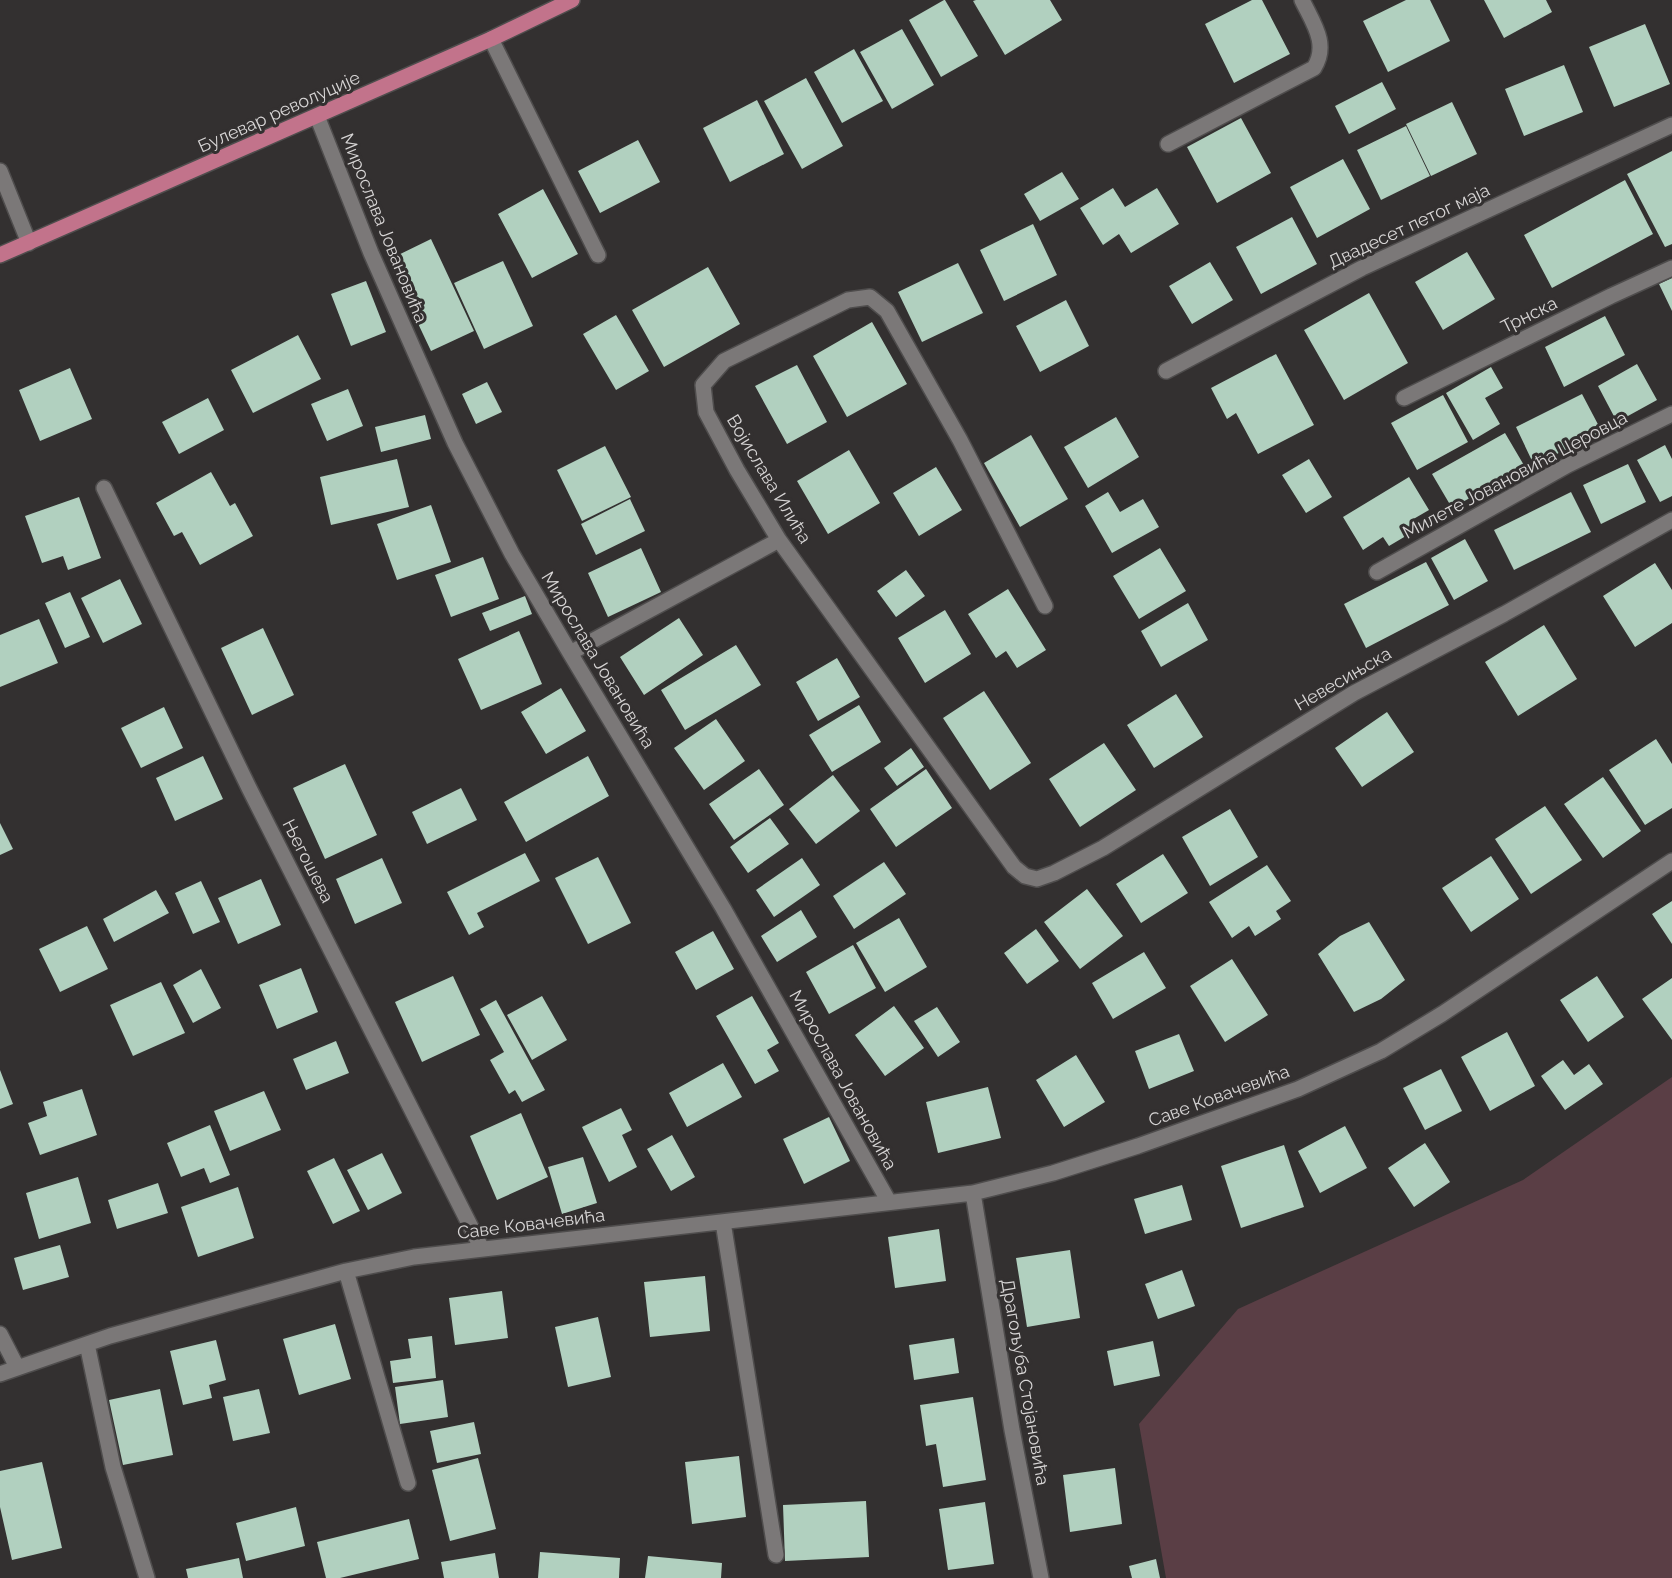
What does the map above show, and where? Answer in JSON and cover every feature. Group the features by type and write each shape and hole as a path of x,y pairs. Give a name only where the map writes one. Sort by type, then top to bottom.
{"main road":[{"name":"Булевар револуције","path":"0,255 490,39 572,0"}],"street":[{"path":"1168,144 1314,68 1319,60 1320,37 1302,0"},
{"path":"490,39 598,255"},
{"name":"Мирослава Јовановића","path":"317,116 371,253 455,443 512,554 723,908 889,1202"},
{"name":"Двадесет петог маја","path":"1166,371 1362,268 1672,125"},
{"path":"0,171 29,243"},
{"name":"Трнска","path":"1404,398 1672,268"},
{"name":"Војислава Илића","path":"1036,879 1025,876 1014,867 780,540 737,470 706,412 703,385 724,361 848,300 870,297 887,311 960,440 1045,606"},
{"name":"Милете Јовановића Церовца","path":"1377,572 1568,465 1672,414"},
{"name":"Његошева","path":"104,488 249,788 482,1249"},
{"name":"Невесињска","path":"1036,879 1054,873 1103,848 1354,693 1504,614 1672,519"},
{"path":"570,653 780,540"},
{"name":"Саве Ковачевића","path":"0,1374 110,1336 345,1271 414,1257 973,1193 1053,1173 1138,1146 1298,1089 1382,1051 1442,1014 1672,861"},
{"name":"Драгољуба Стојановића","path":"973,1193 1012,1430 1041,1578"},
{"path":"723,1222 776,1555"},
{"path":"345,1271 408,1483"},
{"path":"0,1334 17,1367"},
{"path":"87,1344 114,1467 147,1578"}],"shaded area":[{"path":"1672,1077 1672,1578 1166,1578 1139,1424 1238,1309 1523,1180"}],"building":[{"path":"944,0 978,56 941,77 909,20"},
{"path":"1050,0 1062,20 1005,55 973,1"},
{"path":"1252,0 1262,0 1290,54 1234,83 1205,24"},
{"path":"1406,0 1430,0 1450,41 1388,72 1363,21"},
{"path":"1484,0 1546,0 1552,12 1504,38"},
{"path":"1645,24 1670,84 1614,107 1589,47"},
{"path":"902,29 934,85 892,109 860,52"},
{"path":"854,49 883,101 842,123 814,72"},
{"path":"1564,65 1583,112 1524,136 1505,89"},
{"path":"806,78 843,146 802,169 764,101"},
{"path":"1382,82 1396,109 1349,134 1335,106"},
{"path":"757,100 784,154 730,182 703,128"},
{"path":"1452,102 1477,154 1431,176 1406,124"},
{"path":"1241,118 1271,173 1217,203 1187,147"},
{"path":"1406,126 1430,176 1381,200 1357,150"},
{"path":"638,140 660,182 600,213 578,171"},
{"path":"1672,151 1672,244 1665,247 1627,174"},
{"path":"1343,159 1370,209 1317,238 1290,187"},
{"path":"1062,172 1079,199 1040,221 1024,194"},
{"path":"1625,180 1653,234 1552,288 1524,235"},
{"path":"1113,188 1125,207 1157,188 1179,224 1131,253 1119,234 1103,245 1080,208"},
{"path":"543,189 578,254 532,278 498,214"},
{"path":"1292,217 1317,264 1261,294 1236,247"},
{"path":"1033,224 1057,275 1004,301 980,250"},
{"path":"431,239 474,331 431,351 388,260"},
{"path":"1467,252 1495,299 1443,330 1415,282"},
{"path":"503,261 533,326 484,349 454,283"},
{"path":"1210,262 1233,300 1192,324 1169,286"},
{"path":"958,263 983,313 922,342 898,292"},
{"path":"708,267 740,324 664,367 632,310"},
{"path":"1672,278 1672,311 1659,284"},
{"path":"366,281 386,332 351,346 331,294"},
{"path":"1369,293 1408,363 1344,400 1304,330"},
{"path":"1066,300 1089,346 1040,372 1016,326"},
{"path":"616,315 649,371 616,390 583,334"},
{"path":"1605,316 1625,355 1564,387 1545,347"},
{"path":"872,322 907,384 847,417 813,356"},
{"path":"298,335 321,379 253,413 231,370"},
{"path":"1276,354 1314,425 1258,454 1236,413 1227,419 1211,388"},
{"path":"1637,364 1657,400 1617,422 1598,386"},
{"path":"797,365 827,422 787,444 755,386"},
{"path":"1491,367 1503,388 1485,398 1500,424 1473,440 1446,393"},
{"path":"70,368 92,419 40,441 19,390"},
{"path":"487,382 502,412 476,424 462,394"},
{"path":"348,389 363,426 327,441 311,404"},
{"path":"1582,394 1602,432 1534,465 1516,427"},
{"path":"1443,395 1468,442 1417,470 1391,423"},
{"path":"208,398 224,430 179,454 162,422"},
{"path":"425,415 431,439 381,452 375,427"},
{"path":"1116,417 1139,457 1088,488 1064,447"},
{"path":"1505,433 1525,467 1452,508 1432,474"},
{"path":"1031,435 1068,499 1020,527 984,463"},
{"path":"1665,445 1672,459 1672,496 1660,502 1637,460"},
{"path":"605,446 631,497 582,521 557,470"},
{"path":"849,450 880,503 828,534 797,481"},
{"path":"397,459 409,507 331,525 320,477"},
{"path":"1309,459 1332,497 1306,513 1282,475"},
{"path":"1628,464 1646,502 1601,524 1583,485"},
{"path":"936,467 962,510 919,536 893,493"},
{"path":"211,472 230,506 235,503 253,536 200,565 182,532 174,536 156,503"},
{"path":"1409,477 1429,510 1410,521 1416,530 1389,546 1383,537 1363,550 1343,517"},
{"path":"1108,492 1120,512 1143,499 1159,527 1112,553 1085,506"},
{"path":"1571,492 1591,532 1514,570 1494,530"},
{"path":"79,497 101,558 68,570 63,556 42,563 25,516"},
{"path":"630,499 645,531 596,555 581,524"},
{"path":"431,505 451,562 397,580 377,524"},
{"path":"1465,539 1488,581 1454,600 1431,558"},
{"path":"641,548 661,592 608,617 588,573"},
{"path":"1160,548 1186,591 1139,619 1113,576"},
{"path":"483,557 499,599 451,617 435,575"},
{"path":"1426,562 1449,605 1366,648 1344,604"},
{"path":"1655,563 1672,590 1672,623 1635,647 1603,596"},
{"path":"906,570 925,596 896,617 877,591"},
{"path":"120,579 142,624 103,643 81,598"},
{"path":"1008,589 1046,650 1017,668 1006,651 996,658 968,614"},
{"path":"70,592 90,637 65,648 45,603"},
{"path":"525,596 532,614 490,631 482,613"},
{"path":"1188,603 1208,640 1161,667 1141,631"},
{"path":"945,610 971,654 925,683 898,638"},
{"path":"679,618 703,655 644,695 620,657"},
{"path":"39,619 58,663 0,687 0,635"},
{"path":"1544,625 1577,679 1518,716 1485,662"},
{"path":"263,628 294,695 252,715 221,648"},
{"path":"519,631 542,684 481,710 458,659"},
{"path":"736,645 761,685 685,730 661,690"},
{"path":"837,658 860,697 818,721 796,682"},
{"path":"561,688 586,731 546,754 521,712"},
{"path":"984,691 1031,763 990,790 943,718"},
{"path":"1176,694 1203,737 1154,768 1127,725"},
{"path":"859,705 881,742 832,772 809,735"},
{"path":"164,707 183,748 141,768 121,728"},
{"path":"1387,712 1414,752 1362,787 1335,748"},
{"path":"716,719 745,761 704,790 674,748"},
{"path":"1656,739 1672,764 1672,808 1645,825 1609,770"},
{"path":"1104,743 1136,790 1080,827 1049,779"},
{"path":"911,748 924,767 897,786 884,768"},
{"path":"203,756 223,799 175,821 156,778"},
{"path":"588,756 609,796 526,842 504,802"},
{"path":"345,764 377,835 325,859 293,788"},
{"path":"759,769 784,805 734,840 709,804"},
{"path":"926,769 952,808 896,847 870,809"},
{"path":"833,775 860,811 816,844 789,809"},
{"path":"1603,777 1641,831 1603,858 1564,804"},
{"path":"461,788 477,820 427,844 412,812"},
{"path":"1545,806 1582,860 1531,894 1495,839"},
{"path":"1230,809 1258,857 1210,886 1182,837"},
{"path":"770,818 789,844 748,873 730,847"},
{"path":"0,823 13,849 0,855"},
{"path":"525,853 540,881 477,913 484,927 469,935 447,892"},
{"path":"1163,854 1188,893 1141,923 1116,884"},
{"path":"1491,856 1519,899 1471,932 1442,888"},
{"path":"598,857 631,923 588,944 555,878"},
{"path":"382,858 402,903 355,924 336,879"},
{"path":"802,858 820,885 774,917 756,890"},
{"path":"884,862 906,894 854,929 833,896"},
{"path":"1267,865 1291,901 1276,911 1281,919 1255,936 1249,926 1232,938 1209,902"},
{"path":"261,879 281,925 238,944 218,898"},
{"path":"201,881 220,922 193,934 175,893"},
{"path":"1087,889 1123,936 1080,969 1044,922"},
{"path":"156,890 169,913 114,942 103,919"},
{"path":"1672,901 1672,944 1652,914"},
{"path":"801,910 817,937 777,962 761,936"},
{"path":"899,918 927,967 885,992 856,943"},
{"path":"1369,922 1405,980 1381,999 1354,1012 1318,954 1340,936"},
{"path":"87,926 108,969 60,992 39,949"},
{"path":"1036,929 1059,961 1027,984 1004,953"},
{"path":"713,931 734,969 696,990 675,952"},
{"path":"853,945 876,988 829,1014 806,972"},
{"path":"1144,952 1166,988 1113,1019 1092,983"},
{"path":"1232,959 1268,1015 1225,1042 1190,986"},
{"path":"301,968 318,1012 277,1029 259,985"},
{"path":"201,969 221,1008 193,1023 173,985"},
{"path":"453,976 480,1035 422,1062 395,1002"},
{"path":"1597,976 1624,1017 1588,1042 1560,1000"},
{"path":"1672,978 1672,1040 1642,999"},
{"path":"161,982 185,1033 133,1056 110,1005"},
{"path":"542,996 567,1040 532,1060 507,1015"},
{"path":"752,996 779,1043 767,1050 779,1071 755,1084 716,1016"},
{"path":"496,1000 545,1090 522,1102 515,1090 509,1094 490,1060 504,1052 480,1009"},
{"path":"894,1006 924,1048 885,1076 855,1035"},
{"path":"937,1007 960,1042 938,1057 914,1021"},
{"path":"1507,1032 1535,1086 1490,1111 1461,1057"},
{"path":"1179,1034 1194,1071 1149,1089 1135,1051"},
{"path":"336,1041 349,1073 306,1090 293,1059"},
{"path":"1076,1055 1105,1102 1064,1127 1036,1080"},
{"path":"1563,1060 1574,1075 1589,1064 1603,1084 1565,1110 1541,1076"},
{"path":"723,1063 742,1097 687,1127 669,1093"},
{"path":"1441,1069 1462,1111 1425,1130 1403,1088"},
{"path":"0,1070 13,1104 0,1109"},
{"path":"988,1087 1001,1138 938,1153 926,1102"},
{"path":"82,1089 97,1135 40,1155 28,1123 47,1116 43,1102"},
{"path":"264,1091 281,1130 230,1151 214,1111"},
{"path":"621,1108 632,1130 622,1135 637,1167 609,1182 582,1127"},
{"path":"521,1113 548,1177 497,1200 470,1136"},
{"path":"829,1117 850,1161 804,1184 783,1139"},
{"path":"210,1125 230,1175 210,1183 204,1168 181,1177 167,1143"},
{"path":"1345,1126 1367,1168 1320,1193 1298,1151"},
{"path":"672,1135 695,1177 671,1191 647,1149"},
{"path":"1425,1143 1450,1182 1414,1207 1388,1168"},
{"path":"1284,1145 1304,1207 1241,1228 1221,1166"},
{"path":"382,1153 402,1193 368,1210 347,1170"},
{"path":"583,1157 597,1203 562,1214 548,1167"},
{"path":"334,1158 360,1211 333,1224 307,1171"},
{"path":"78,1177 91,1223 39,1239 26,1193"},
{"path":"158,1183 168,1213 117,1229 108,1200"},
{"path":"1182,1185 1192,1220 1145,1234 1134,1199"},
{"path":"238,1187 254,1238 198,1257 181,1207"},
{"path":"939,1229 946,1281 895,1288 888,1237"},
{"path":"60,1245 69,1277 23,1290 14,1258"},
{"path":"1070,1250 1080,1318 1027,1327 1016,1258"},
{"path":"1182,1270 1195,1306 1158,1319 1145,1284"},
{"path":"705,1276 710,1331 650,1337 644,1282"},
{"path":"502,1291 508,1338 455,1345 449,1298"},
{"path":"598,1317 611,1377 568,1387 555,1327"},
{"path":"335,1324 351,1379 299,1395 283,1339"},
{"path":"432,1336 436,1378 393,1383 390,1361 411,1358 408,1339"},
{"path":"954,1338 959,1373 914,1380 909,1345"},
{"path":"216,1340 226,1380 209,1385 212,1398 183,1405 170,1351"},
{"path":"1153,1341 1160,1376 1114,1386 1107,1351"},
{"path":"443,1380 448,1417 400,1424 395,1387"},
{"path":"160,1389 173,1455 123,1465 109,1400"},
{"path":"259,1389 270,1433 233,1441 223,1397"},
{"path":"973,1397 986,1480 943,1487 936,1444 926,1446 920,1405"},
{"path":"474,1422 481,1454 437,1463 430,1431"},
{"path":"739,1456 746,1517 692,1524 685,1462"},
{"path":"478,1458 496,1529 450,1541 432,1470"},
{"path":"42,1462 62,1548 12,1560 0,1507 0,1471"},
{"path":"1115,1468 1122,1524 1070,1532 1063,1475"},
{"path":"866,1501 869,1557 785,1561 783,1505"},
{"path":"985,1502 994,1564 948,1570 939,1509"},
{"path":"296,1507 305,1546 246,1561 236,1523"},
{"path":"409,1519 419,1559 340,1578 326,1578 317,1542"},
{"path":"540,1552 620,1558 619,1578 538,1578"},
{"path":"495,1553 499,1578 444,1578 441,1562"},
{"path":"648,1556 722,1563 721,1578 645,1578"},
{"path":"239,1558 243,1578 188,1578 186,1569"},
{"path":"1156,1559 1160,1578 1132,1578 1129,1566"}]}
